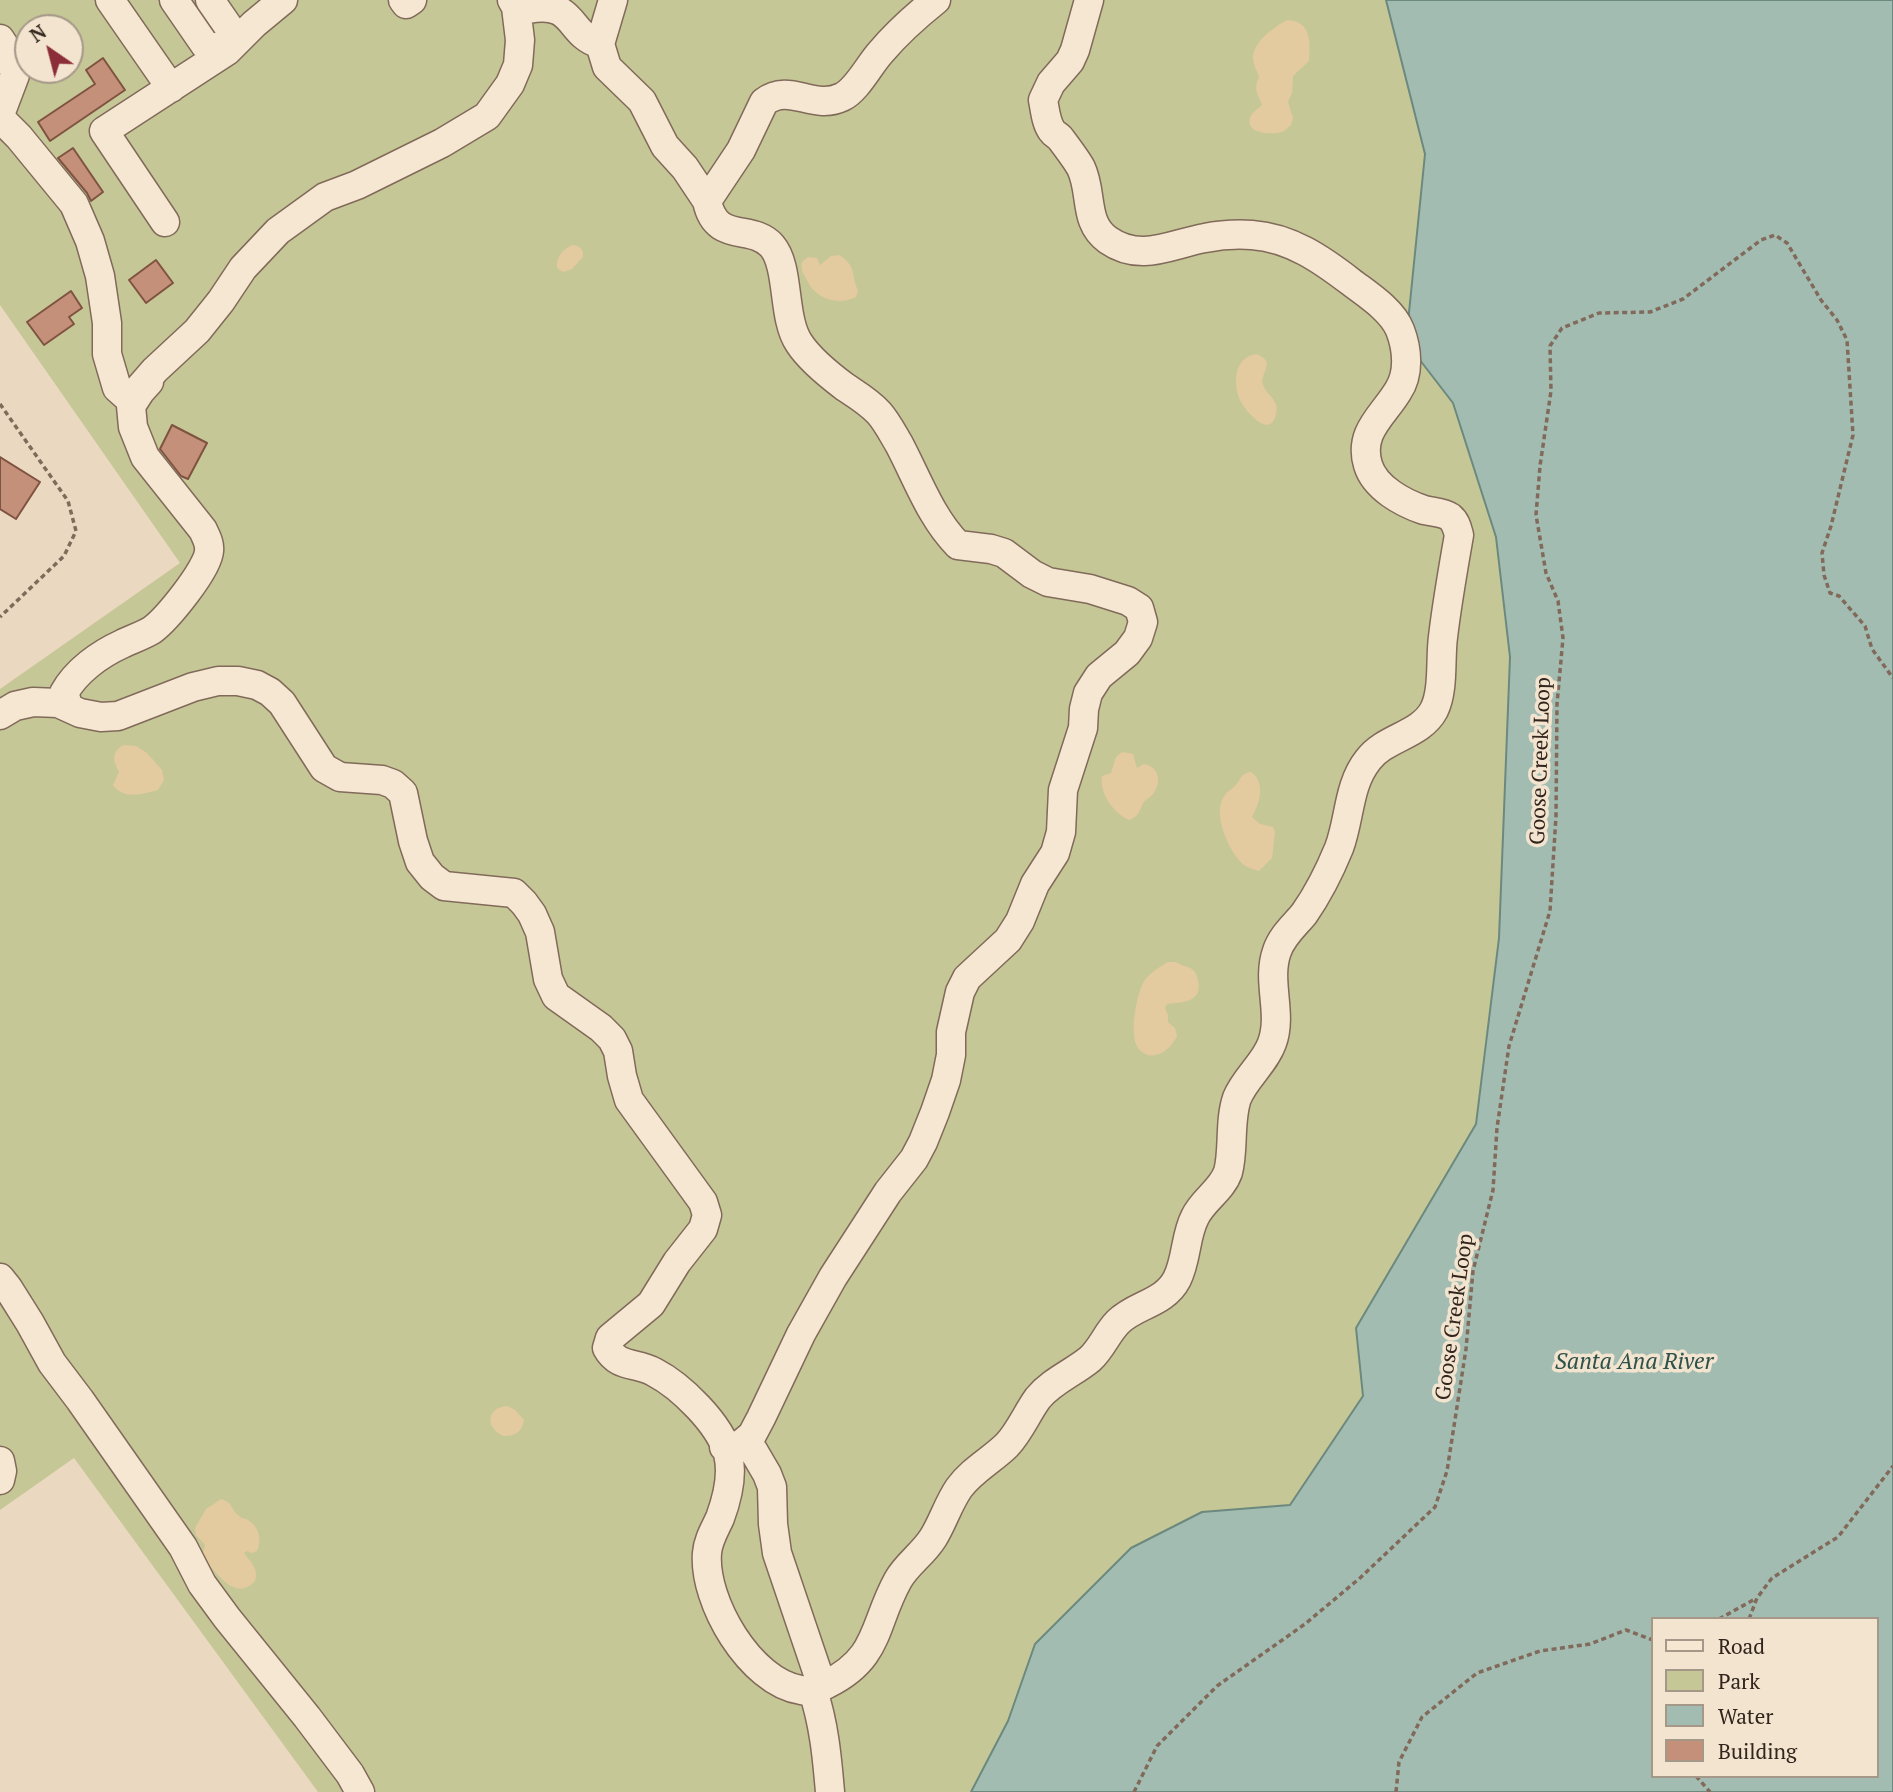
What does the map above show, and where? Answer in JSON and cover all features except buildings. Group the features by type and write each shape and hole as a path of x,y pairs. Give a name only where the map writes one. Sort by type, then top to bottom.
{"lane":[{"path":"110,0 171,88"},
{"path":"174,0 205,45 227,51"},
{"path":"210,0 230,29 227,51"},
{"path":"165,222 104,131 227,51 283,0"},
{"path":"403,0 406,4 412,0"},
{"path":"0,39 10,54 15,75 1,112 3,121 74,204 90,241 100,276 107,323 107,354 117,388 126,396 135,393 155,370 197,331 243,268 278,231 325,197 357,185 442,143 487,116 510,85 518,65 520,40 516,7 512,0"},
{"path":"69,708 65,693 69,684 103,653 154,629 183,597 209,553 203,530 145,457 133,427 131,406 139,392 202,331 246,270 280,232 317,208 440,147 481,124 494,113 518,73 523,34 517,0 528,9 555,6 566,13 589,41 600,44"},
{"path":"613,0 600,44 607,67 642,101 665,146 707,201 710,214 723,228 761,237 772,245 779,257 791,324 798,342 833,378 867,401 880,414 892,431 941,524 958,545 1004,553 1032,574 1048,582 1090,589 1128,601 1139,608 1143,622 1138,638 1127,653 1099,676 1088,693 1083,728 1063,790 1061,832 1055,853 1035,884 1009,940 967,978 960,992 951,1032 951,1055 946,1080 923,1142 833,1277 801,1334 752,1435 732,1446 728,1455 727,1497 707,1549 712,1591 735,1636 758,1667 772,1679 800,1690 818,1689 848,1673 863,1660 883,1617 886,1603 905,1567 930,1543 961,1485 1008,1444 1042,1393 1090,1358 1117,1322 1167,1293 1176,1281 1196,1212 1222,1183 1228,1172 1236,1100 1272,1044 1276,1015 1273,966 1276,953 1289,929 1310,904 1330,867 1344,831 1352,791 1367,760 1390,742 1422,725 1431,716 1441,685 1442,638 1459,535 1457,525 1449,516 1409,504 1389,492 1368,467 1365,447 1368,432 1400,388 1407,366 1400,330 1393,317 1342,275 1311,254 1281,240 1238,234 1203,238 1181,245 1136,252 1107,240 1090,215 1083,172 1060,138 1051,130 1043,100 1051,83 1070,61 1089,0"},
{"path":"707,201 741,150 764,102 780,94 791,94 818,102 829,102 844,96 880,53 936,0"},
{"path":"0,715 15,706 33,702 58,703 80,713 101,717 118,716 193,687 218,681 257,685 282,703 324,768 340,777 382,780 393,784 403,793 420,862 444,887 514,893 524,903 540,932 548,979 556,996 612,1039 618,1051 629,1100 703,1202 707,1215 703,1229 677,1262 651,1304 610,1338 607,1348 612,1358 660,1374 702,1411 716,1431 732,1446 753,1450 767,1474 772,1487 777,1553 818,1689 830,1792"},
{"path":"0,1278 30,1323 52,1363 183,1547 202,1584 307,1717 350,1774 360,1792"},
{"path":"0,1461 0,1480"}],"path":[{"name":"Goose Creek Loop","path":"1134,1792 1157,1746 1217,1686 1314,1616 1360,1578 1435,1507 1447,1471 1466,1349 1473,1271 1493,1190 1497,1128 1508,1046 1550,912 1556,816 1557,704 1563,638 1558,601 1546,573 1536,515 1539,466 1551,391 1550,346 1562,328 1599,313 1650,312 1683,299 1761,240 1775,234 1787,243 1847,340 1853,435 1822,553 1824,575 1830,593 1839,596 1865,626 1872,649 1893,678"},
{"path":"0,404 68,501 76,531 64,556 0,617"},
{"path":"1750,1617 1757,1598 1772,1578 1838,1537 1893,1466"},
{"path":"1723,1617 1757,1598"},
{"path":"1396,1792 1399,1762 1422,1717 1477,1673 1540,1651 1590,1644 1626,1630 1652,1640"},
{"path":"1698,1778 1710,1792"}],"green space":[{"path":"0,0 1386,0 1425,154 1406,342 1453,403 1496,537 1510,657 1499,938 1476,1124 1356,1328 1363,1396 1290,1505 1202,1512 1008,1721 971,1792 318,1792 74,1458 0,1510 0,689 180,563 0,305"}],"sand":[{"path":"1287,20 1301,24 1308,34 1309,61 1293,76 1292,93 1288,102 1293,118 1291,125 1282,132 1260,132 1251,127 1250,123 1252,114 1262,105 1256,85 1259,77 1253,62 1254,53 1264,36"},
{"path":"572,245 581,248 583,257 572,269 563,272 557,268 559,257"},
{"path":"839,255 849,263 858,291 856,297 835,301 816,293 803,272 802,262 808,257 817,258 820,265 831,256"},
{"path":"1256,354 1266,361 1262,381 1277,409 1273,422 1268,425 1257,421 1251,415 1239,398 1237,388 1236,375 1240,365 1246,358"},
{"path":"123,745 136,746 147,753 162,770 164,780 158,790 128,794 117,790 113,785 119,772 114,760 115,754"},
{"path":"1122,752 1133,754 1137,768 1144,764 1152,767 1158,778 1154,793 1143,803 1137,815 1129,820 1118,813 1109,802 1102,783 1102,776 1111,773 1116,757"},
{"path":"1251,772 1260,787 1259,800 1252,817 1260,824 1273,827 1275,832 1272,858 1259,871 1244,865 1233,852 1224,833 1220,814 1224,796 1243,775"},
{"path":"1168,962 1176,962 1193,970 1198,978 1199,988 1190,1000 1167,1004 1165,1008 1168,1022 1175,1028 1177,1036 1160,1054 1149,1055 1143,1053 1135,1042 1136,1006 1145,980"},
{"path":"507,1406 524,1420 517,1433 503,1436 493,1428 490,1418 495,1410"},
{"path":"221,1499 252,1523 258,1534 257,1551 244,1553 256,1573 255,1581 245,1588 230,1585 207,1564 203,1556 205,1545 196,1535 195,1528 206,1509"}],"water":[{"name":"Santa Ana River","path":"1386,0 1893,0 1893,1792 971,1792 1008,1721 1035,1644 1131,1548 1202,1512 1290,1505 1363,1396 1356,1328 1476,1124 1499,938 1510,657 1496,537 1453,403 1406,342 1425,154"}]}
